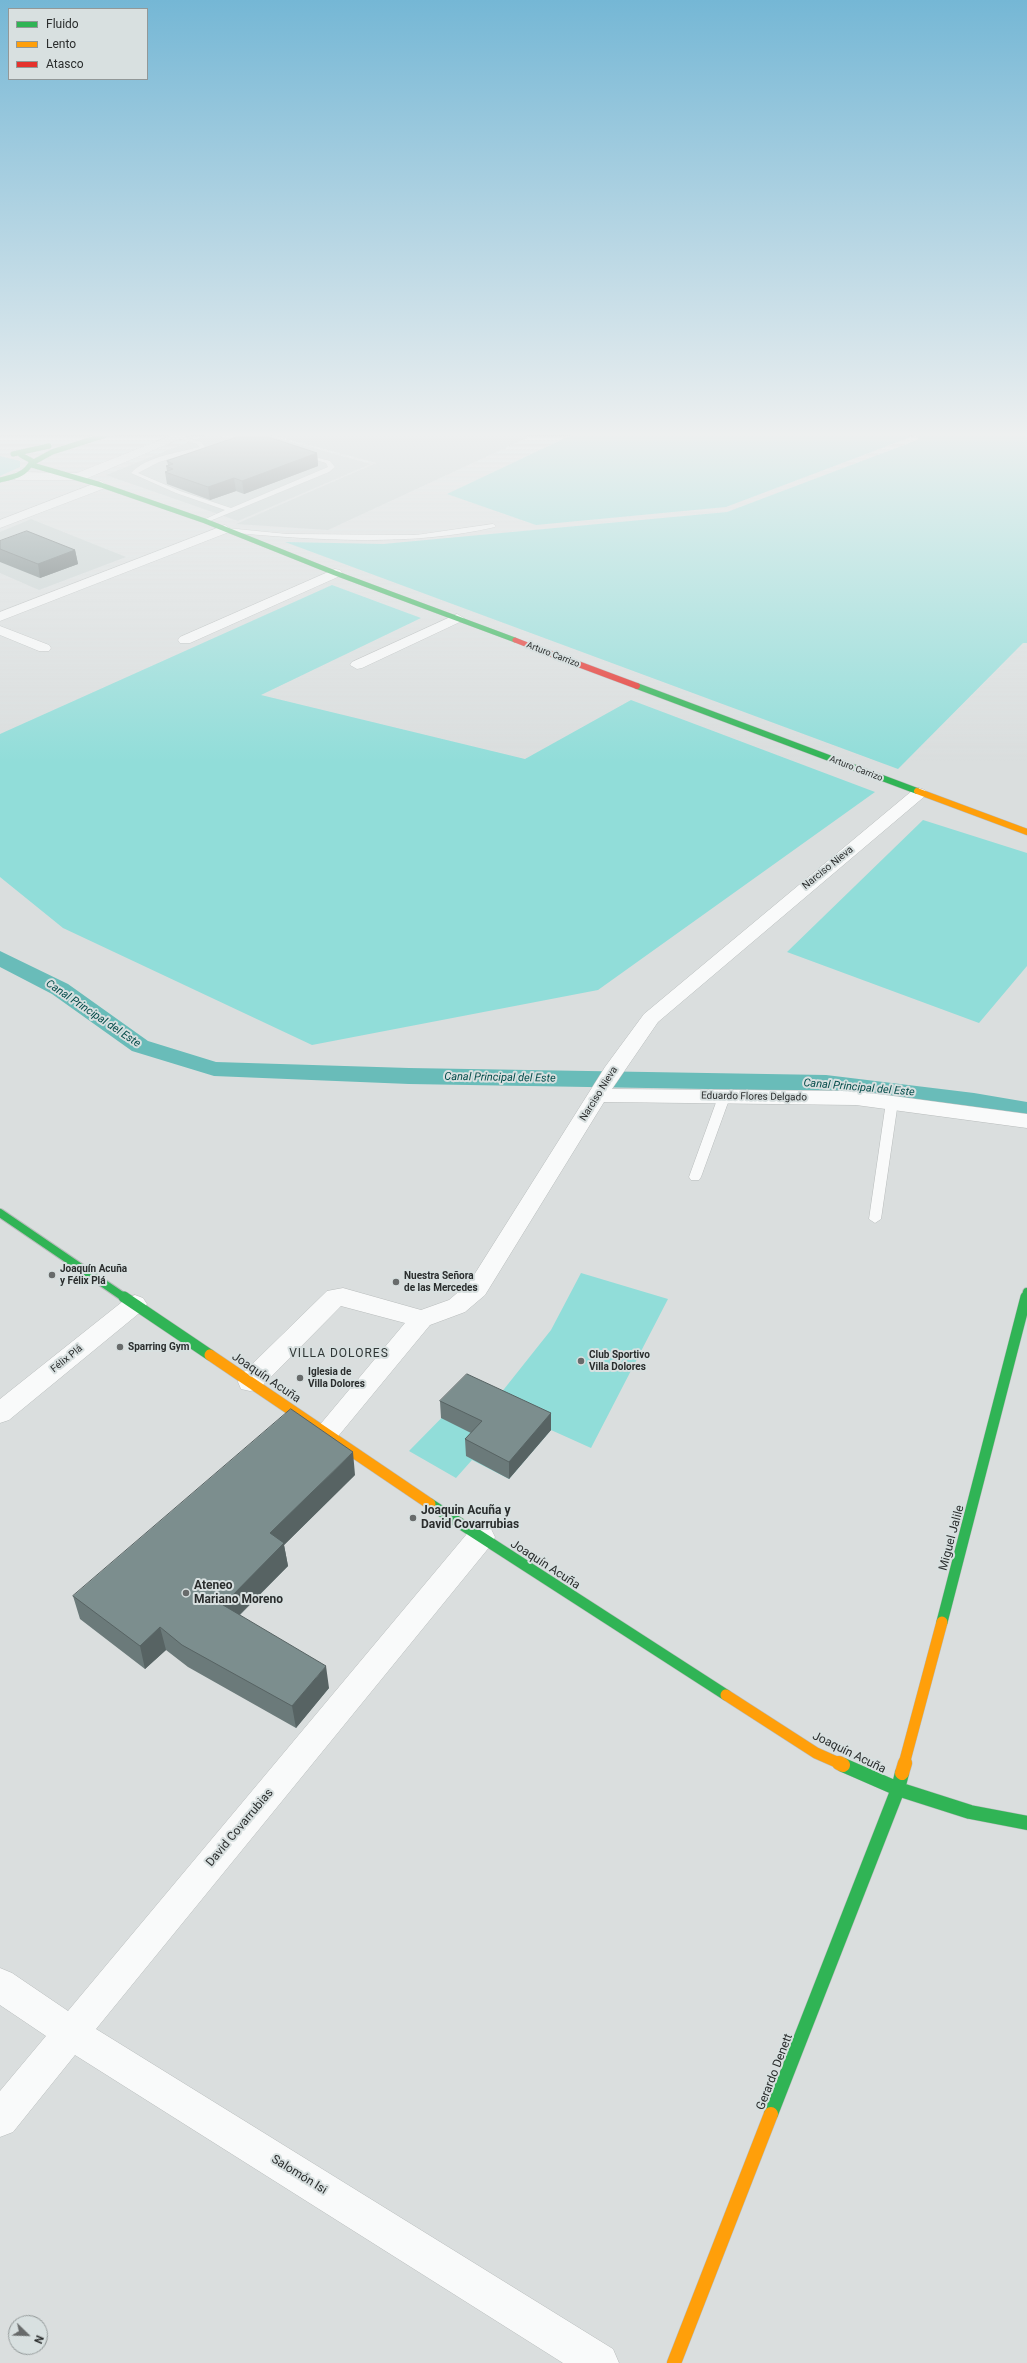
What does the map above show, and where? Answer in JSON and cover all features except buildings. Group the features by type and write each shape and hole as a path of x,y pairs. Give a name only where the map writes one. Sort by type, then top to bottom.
{"street":[{"path":"0,617 192,542"},
{"name":"Arturo Carrizo","path":"256,542 919,793 1027,832"},
{"path":"185,640 335,573"},
{"path":"357,665 457,618"},
{"path":"0,630 44,648"},
{"name":"Narciso Nieva","path":"326,1433 422,1319 457,1306 477,1289 615,1067 651,1018 739,942 919,793"},
{"name":"Eduardo Flores Delgado","path":"599,1095 856,1098 1027,1121"},
{"name":"Joaquín Acuña","path":"0,1213 481,1537 816,1753 898,1789 970,1812 1027,1823"},
{"name":"Miguel Jalile","path":"898,1789 1024,1310 1027,1292"},
{"path":"250,1382 335,1297 343,1297 422,1319"},
{"name":"Félix Plá","path":"0,1413 135,1304"},
{"name":"David Covarrubias","path":"0,2118 481,1537"},
{"name":"Gerardo Denett","path":"674,2363 898,1789"},
{"name":"Salomón Isi","path":"0,1985 71,2033 599,2363"}],"lane":[{"path":"695,1177 724,1097"},
{"path":"875,1219 892,1102"}],"shaded area":[{"path":"0,542 89,542 126,557 39,590 0,573"},
{"path":"286,542 383,544 402,542 1027,542 1027,643 1023,643 898,769"},
{"path":"332,585 421,618 261,695 525,759 631,700 875,792 598,990 312,1045 63,928 0,877 0,734"},
{"path":"923,820 1027,853 1027,966 979,1023 787,952"},
{"name":"Club Sportivo Villa Dolores","path":"581,1273 668,1299 591,1448 551,1430 509,1479 472,1460 456,1478 409,1451 467,1392 493,1403 551,1330"}],"waterway":[{"name":"Canal Principal del Este","path":"0,958 60,989 140,1046 214,1069 409,1076 826,1083 974,1101 1027,1110"}],"traffic: fast":[{"path":"258,542 335,573 515,640"},
{"path":"637,686 917,791"},
{"path":"0,1213 210,1355"},
{"path":"942,1622 1027,1292"},
{"path":"430,1504 726,1695"},
{"path":"843,1765 898,1789 970,1812 1027,1823"},
{"path":"771,2114 898,1789 902,1773"}],"traffic: slow":[{"path":"917,791 1027,832"},
{"path":"210,1355 430,1504"},
{"path":"902,1773 942,1622"},
{"path":"726,1695 816,1753 843,1765"},
{"path":"674,2363 771,2114"}],"traffic: jam":[{"path":"515,640 637,686"}],"place":[{"name":"Joaquín Acuña y Félix Plá","path":"52,1275"},
{"name":"Nuestra Señora de las Mercedes","path":"396,1282"},
{"name":"Sparring Gym","path":"120,1347"},
{"name":"Club Sportivo Villa Dolores","path":"581,1361"},
{"name":"Iglesia de Villa Dolores","path":"300,1378"},
{"name":"Joaquin Acuña y David Covarrubias","path":"413,1518"},
{"name":"Ateneo Mariano Moreno","path":"186,1593"}],"district":[{"name":"VILLA DOLORES","path":"339,1354"}]}
